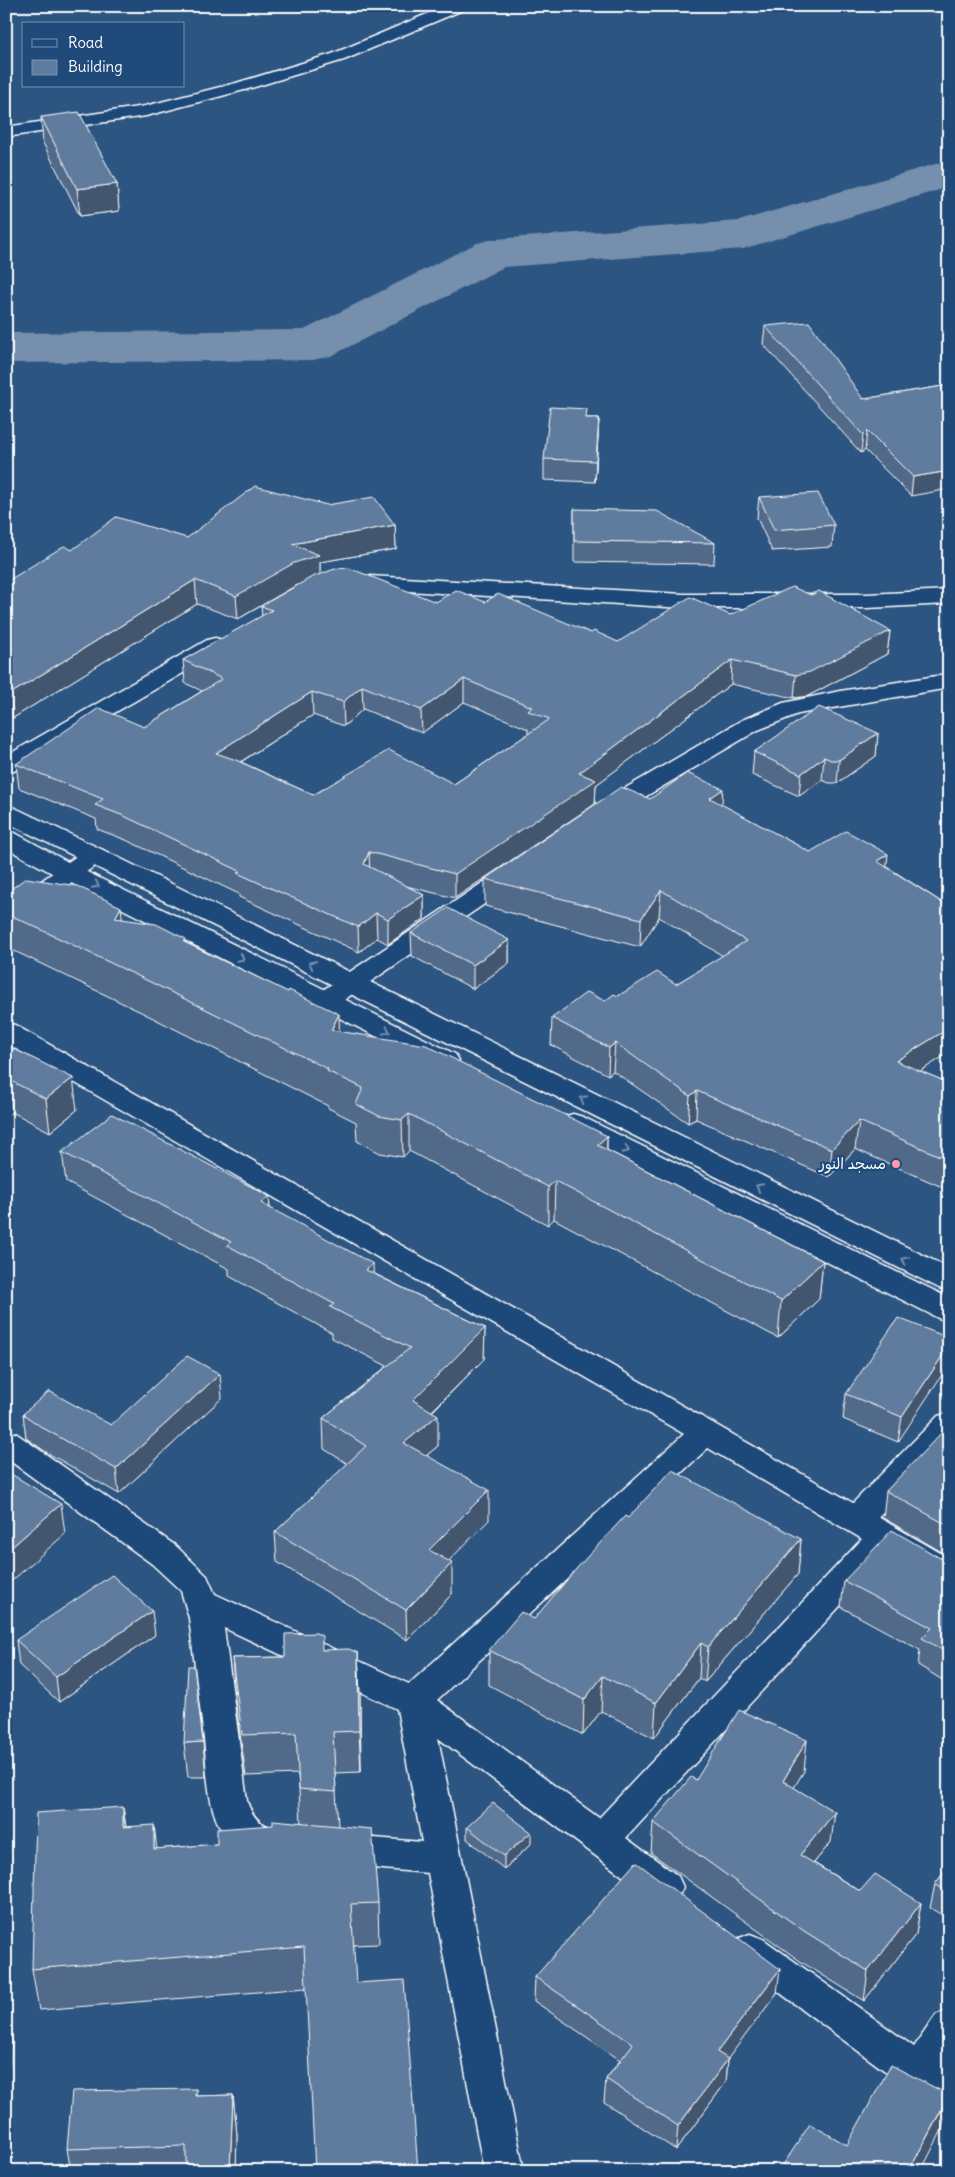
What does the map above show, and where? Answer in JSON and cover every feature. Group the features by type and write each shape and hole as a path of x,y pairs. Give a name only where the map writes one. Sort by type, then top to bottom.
{"street":[{"path":"6,132 146,111 242,86 338,57 460,6"},
{"path":"332,584 359,582 683,601 867,601 949,597"},
{"path":"6,766 236,633"},
{"path":"587,823 619,801 750,725 791,708 840,698 949,681"},
{"path":"6,813 351,984 946,1298"},
{"path":"6,838 70,873 468,1071"},
{"path":"6,918 94,855"},
{"path":"326,1000 530,862"},
{"path":"6,1032 706,1432 949,1574"},
{"path":"548,1111 946,1298"},
{"path":"601,1840 870,1528 949,1424"},
{"path":"413,1702 706,1432"},
{"path":"6,1442 164,1555 195,1585 206,1618 229,1801 236,1822 259,1843 444,1859"},
{"path":"200,1602 413,1702 688,1904"},
{"path":"413,1702 504,2171"},
{"path":"728,1933 949,2095"},
{"path":"918,2073 949,2027"}],"building":[{"path":"79,112 117,184 77,189 41,117"},
{"path":"809,322 863,399 949,385 949,471 913,477 867,431 863,435 765,326"},
{"path":"550,407 587,409 586,418 599,418 596,461 544,459"},
{"path":"255,486 327,505 374,497 395,525 292,544 319,555 294,563 236,596 195,580 10,694 6,693 6,582 64,546 72,550 116,517 187,538"},
{"path":"818,493 834,525 774,530 759,497"},
{"path":"574,509 657,511 715,543 574,541"},
{"path":"349,568 436,602 456,590 485,602 498,594 591,633 594,631 618,642 690,597 730,615 792,587 811,595 819,591 890,631 810,672 796,675 732,660 579,773 596,780 455,874 369,852 364,864 424,895 388,919 376,913 358,927 237,873 240,871 124,816 95,805 103,799 16,764 99,708 144,727 222,679 183,660 272,610 261,606 312,577 335,569","holes":["464,679 532,707 528,711 550,719 454,784 389,750 313,795 236,760 216,753 312,692 343,702 362,686 421,710"]},
{"path":"819,707 878,733 839,760 831,760 824,757 801,774 754,752"},
{"path":"687,773 723,789 710,798 810,852 846,831 888,854 877,861 949,907 949,1028 896,1061 949,1083 949,1160 859,1121 832,1149 697,1091 690,1096 615,1043 609,1048 552,1018 587,992 605,1001 614,994 618,996 657,972 676,984 746,941 661,890 641,919 485,879 621,787 650,799"},
{"path":"26,878 77,886 121,907 115,918 156,924 186,939 184,942 288,992 289,990 339,1014 331,1030 426,1045 607,1136 597,1145 823,1261 781,1301 555,1181 548,1187 409,1114 402,1120 379,1116 356,1104 363,1088 327,1071 328,1069 6,913 6,890 11,889"},
{"path":"448,908 509,940 473,965 411,933"},
{"path":"6,1045 73,1078 46,1099 6,1080"},
{"path":"112,1114 269,1196 261,1203 373,1264 366,1270 485,1328 413,1400 438,1415 404,1443 489,1490 429,1550 452,1563 406,1610 275,1532 366,1446 323,1418 410,1348 330,1307 334,1304 227,1245 231,1242 62,1152"},
{"path":"898,1318 949,1338 949,1346 902,1417 846,1394"},
{"path":"187,1356 220,1374 116,1469 43,1428 23,1414 49,1391 111,1425"},
{"path":"945,1429 949,1431 949,1526 886,1491"},
{"path":"672,1470 801,1539 708,1647 701,1643 656,1703 603,1676 584,1700 489,1650 521,1612 534,1619 577,1568 625,1516 628,1518"},
{"path":"6,1471 61,1504 6,1552"},
{"path":"892,1530 940,1558 949,1560 949,1654 922,1638 932,1628 844,1581"},
{"path":"112,1575 152,1611 56,1677 16,1640"},
{"path":"316,1633 322,1636 322,1650 349,1649 358,1653 359,1731 333,1732 336,1792 299,1789 296,1733 242,1735 232,1658 285,1657 285,1634"},
{"path":"188,1666 194,1666 203,1742 184,1743"},
{"path":"739,1710 807,1740 783,1781 835,1812 800,1855 860,1891 875,1874 921,1903 868,1971 804,1931 653,1822 691,1777 696,1780"},
{"path":"493,1803 531,1832 504,1856 467,1827"},
{"path":"123,1807 123,1827 154,1825 154,1849 217,1844 217,1829 273,1825 273,1820 372,1829 378,1903 351,1904 356,1983 404,1980 418,2171 315,2171 304,1947 32,1969 36,1813"},
{"path":"636,1862 780,1969 717,2052 728,2059 678,2126 606,2079 633,2044 535,1977"},
{"path":"949,1866 949,1893 935,1884"},
{"path":"6,2029 10,2029 6,2063"},
{"path":"891,2065 949,2095 909,2171 779,2171 810,2124 847,2145"},
{"path":"196,2089 195,2096 233,2095 230,2171 186,2171 186,2146 67,2149 72,2091"}],"waterway":[{"path":"6,348 313,345 494,253 743,235 949,173"}],"place":[{"name":"مسجد النور","path":"896,1164"}]}
